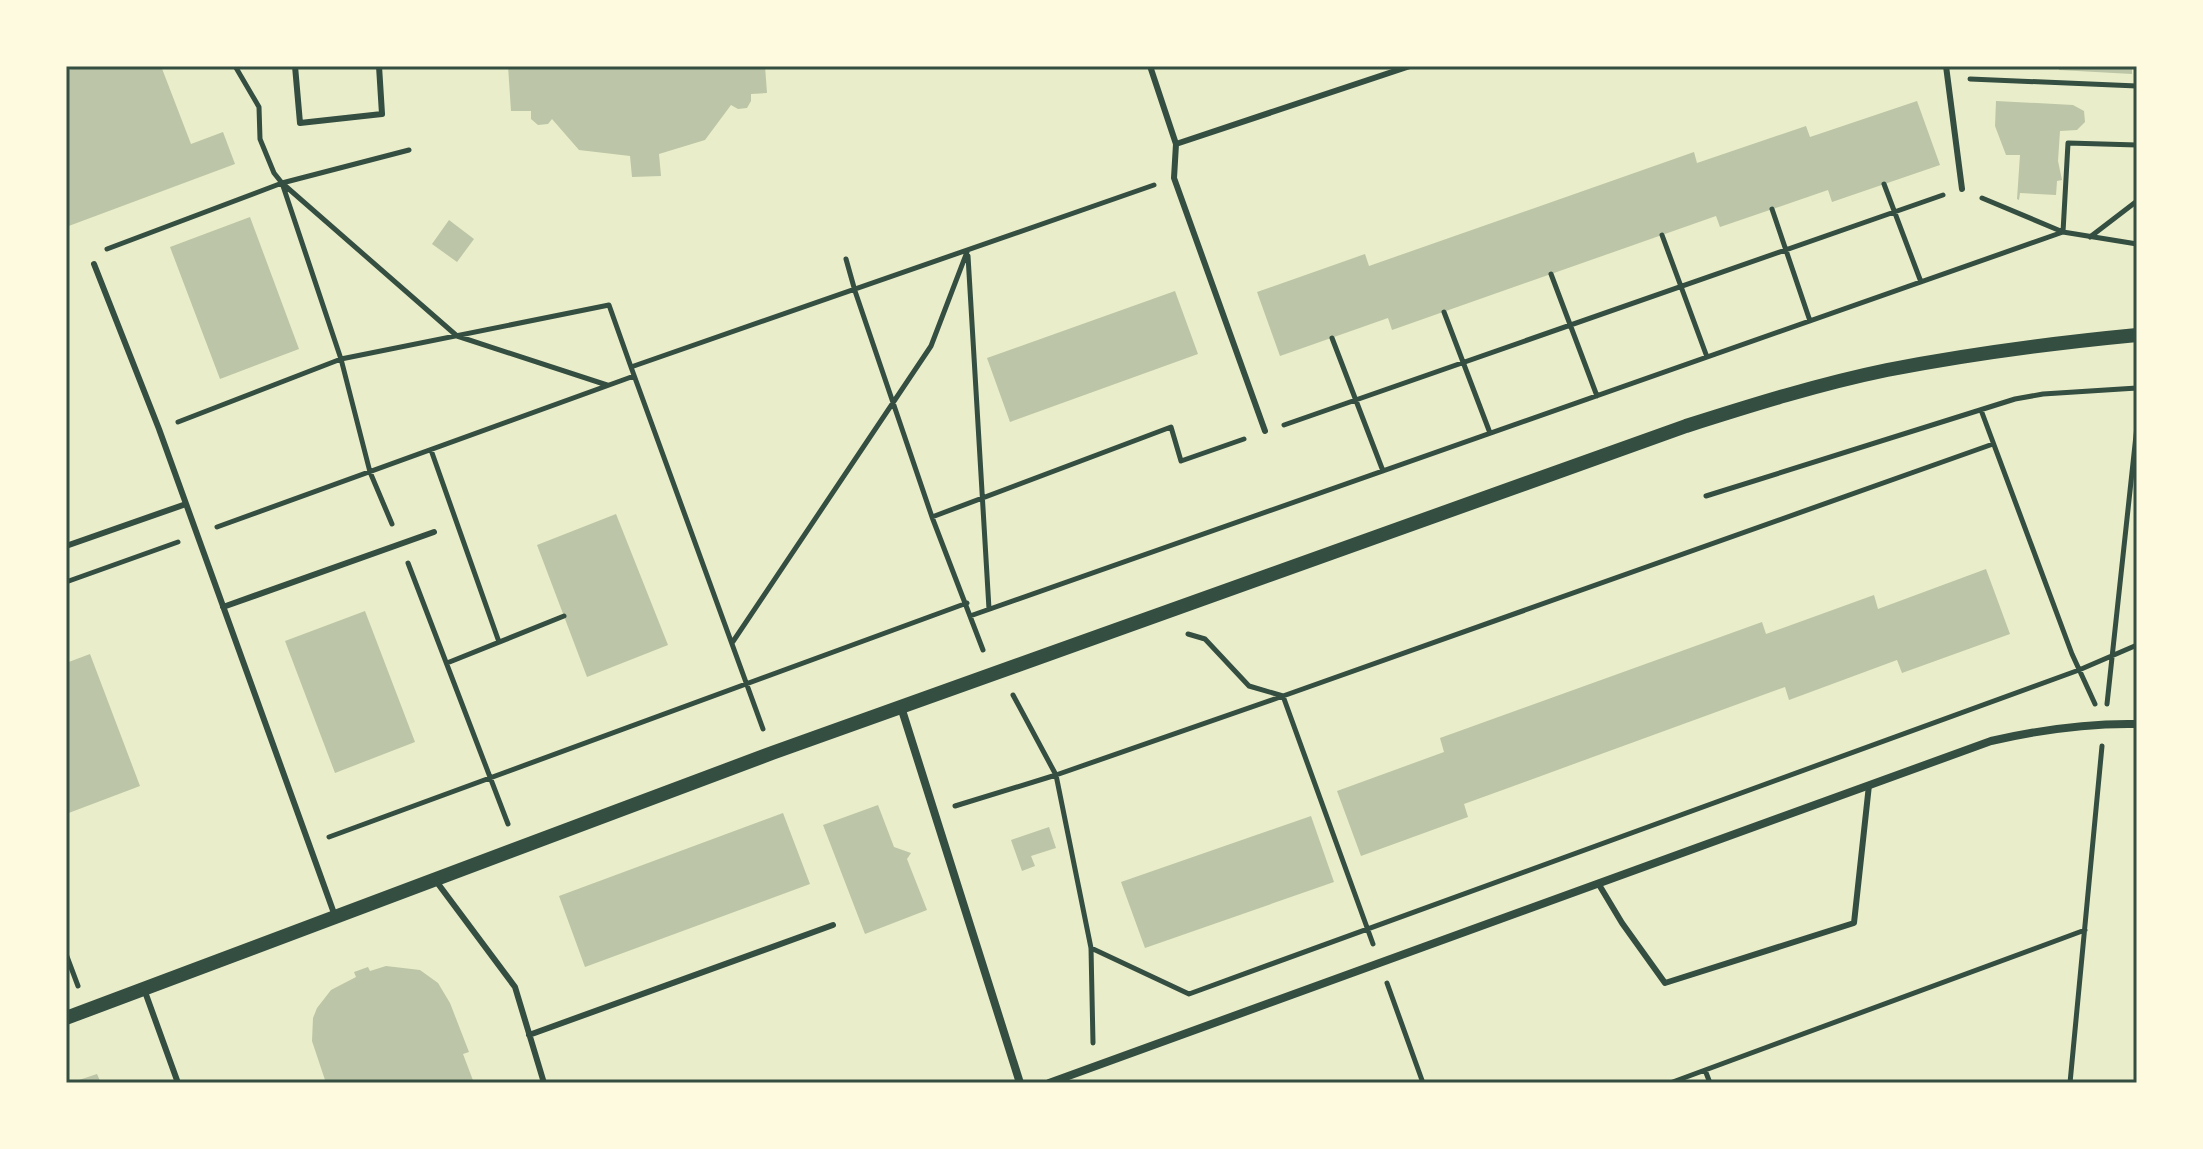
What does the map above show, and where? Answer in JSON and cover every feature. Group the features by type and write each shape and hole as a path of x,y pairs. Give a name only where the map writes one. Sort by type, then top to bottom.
{"street":[{"path":"66,1018 434,878 1633,443 1764,401 1885,371 1959,357 2137,335"},
{"path":"901,707 1020,1083"},
{"path":"1049,1083 1991,741 2035,731 2104,723 2137,724"}],"lane":[{"path":"295,66 300,123 382,114 379,66"},
{"path":"1150,66 1176,144 1174,178 1265,431"},
{"path":"1176,144 1410,66"},
{"path":"1946,66 1962,189"},
{"path":"94,264 159,429 335,916"},
{"path":"66,546 186,504"},
{"path":"223,607 434,532"},
{"path":"1598,883 1665,983 1854,923 1869,785"},
{"path":"434,878 515,987 544,1083"},
{"path":"529,1035 833,925"},
{"path":"144,988 178,1083"}],"path":[{"path":"235,66 259,107 260,139 274,173 282,183 457,336 607,386"},
{"path":"259,66 267,66"},
{"path":"1948,78 2137,86"},
{"path":"2063,232 2068,143 2137,145"},
{"path":"95,253 282,183 409,150"},
{"path":"631,367 1174,178"},
{"path":"282,183 341,359 370,472 510,824"},
{"path":"1884,184 1921,282"},
{"path":"932,517 1171,427 1181,461 1962,189 2063,232 2137,244"},
{"path":"2090,237 2137,201"},
{"path":"1772,209 1810,321"},
{"path":"970,616 2063,232"},
{"path":"1662,235 1707,357"},
{"path":"731,644 931,346 967,251"},
{"path":"967,251 989,609"},
{"path":"846,259 932,517 980,642"},
{"path":"1551,274 1597,396"},
{"path":"159,429 341,359 609,305 764,733"},
{"path":"1444,312 1490,433"},
{"path":"1332,338 1383,471"},
{"path":"66,582 634,376"},
{"path":"1706,496 1981,410 2043,394 2137,388"},
{"path":"1981,410 2079,670 2104,723"},
{"path":"2070,1083 2104,723 2137,426"},
{"path":"935,813 1056,775 1283,696 1993,444"},
{"path":"431,450 499,642"},
{"path":"309,845 967,603"},
{"path":"447,663 564,616"},
{"path":"1182,635 1205,639 1249,686 1283,696"},
{"path":"1091,948 1189,994 2079,670 2137,645"},
{"path":"1028,690 1013,695 1056,775 1091,948 1094,1067"},
{"path":"1283,696 1423,1083"},
{"path":"1670,1083 2085,930"},
{"path":"66,954 79,989"},
{"path":"1705,1070 1710,1083"}],"building":[{"path":"80,66 161,66 191,144 223,132 235,164 66,227 66,71"},
{"path":"508,66 765,66 767,93 751,94 747,108 738,109 731,105 705,140 659,154 661,176 632,177 630,156 579,150 552,119 548,124 538,125 531,119 531,111 511,111"},
{"path":"2059,66 2132,66 2132,74 2059,70"},
{"path":"1917,101 1940,165 1832,202 1828,190 1720,227 1716,216 1392,330 1388,318 1280,356 1257,292 1365,254 1369,266 1694,152 1697,163 1806,126 1810,137"},
{"path":"1996,101 2073,105 2084,111 2085,122 2077,130 2060,131 2058,161 2062,180 2057,181 2056,195 2020,193 2017,199 2020,155 2006,155 1995,126"},
{"path":"250,217 299,349 220,379 170,247"},
{"path":"449,220 474,239 457,262 432,244"},
{"path":"1175,291 1198,354 1010,422 987,358"},
{"path":"616,514 668,645 587,677 537,545"},
{"path":"1986,569 2010,634 1902,673 1897,660 1789,700 1785,687 1464,804 1468,817 1361,856 1337,791 1444,752 1440,738 1762,622 1766,634 1874,595 1878,609"},
{"path":"365,611 415,742 335,773 285,641"},
{"path":"90,654 140,786 66,814 66,663"},
{"path":"878,805 894,847 911,853 907,859 927,910 865,934 823,825"},
{"path":"783,813 810,884 585,967 559,896"},
{"path":"1311,816 1334,882 1145,948 1121,882"},
{"path":"1049,827 1056,848 1031,856 1035,866 1022,871 1011,840"},
{"path":"386,966 420,970 438,983 450,1003 469,1052 463,1054 474,1083 326,1083 312,1041 313,1018 317,1008 331,990 356,977 354,972"},
{"path":"97,1074 101,1083 73,1082"}]}
